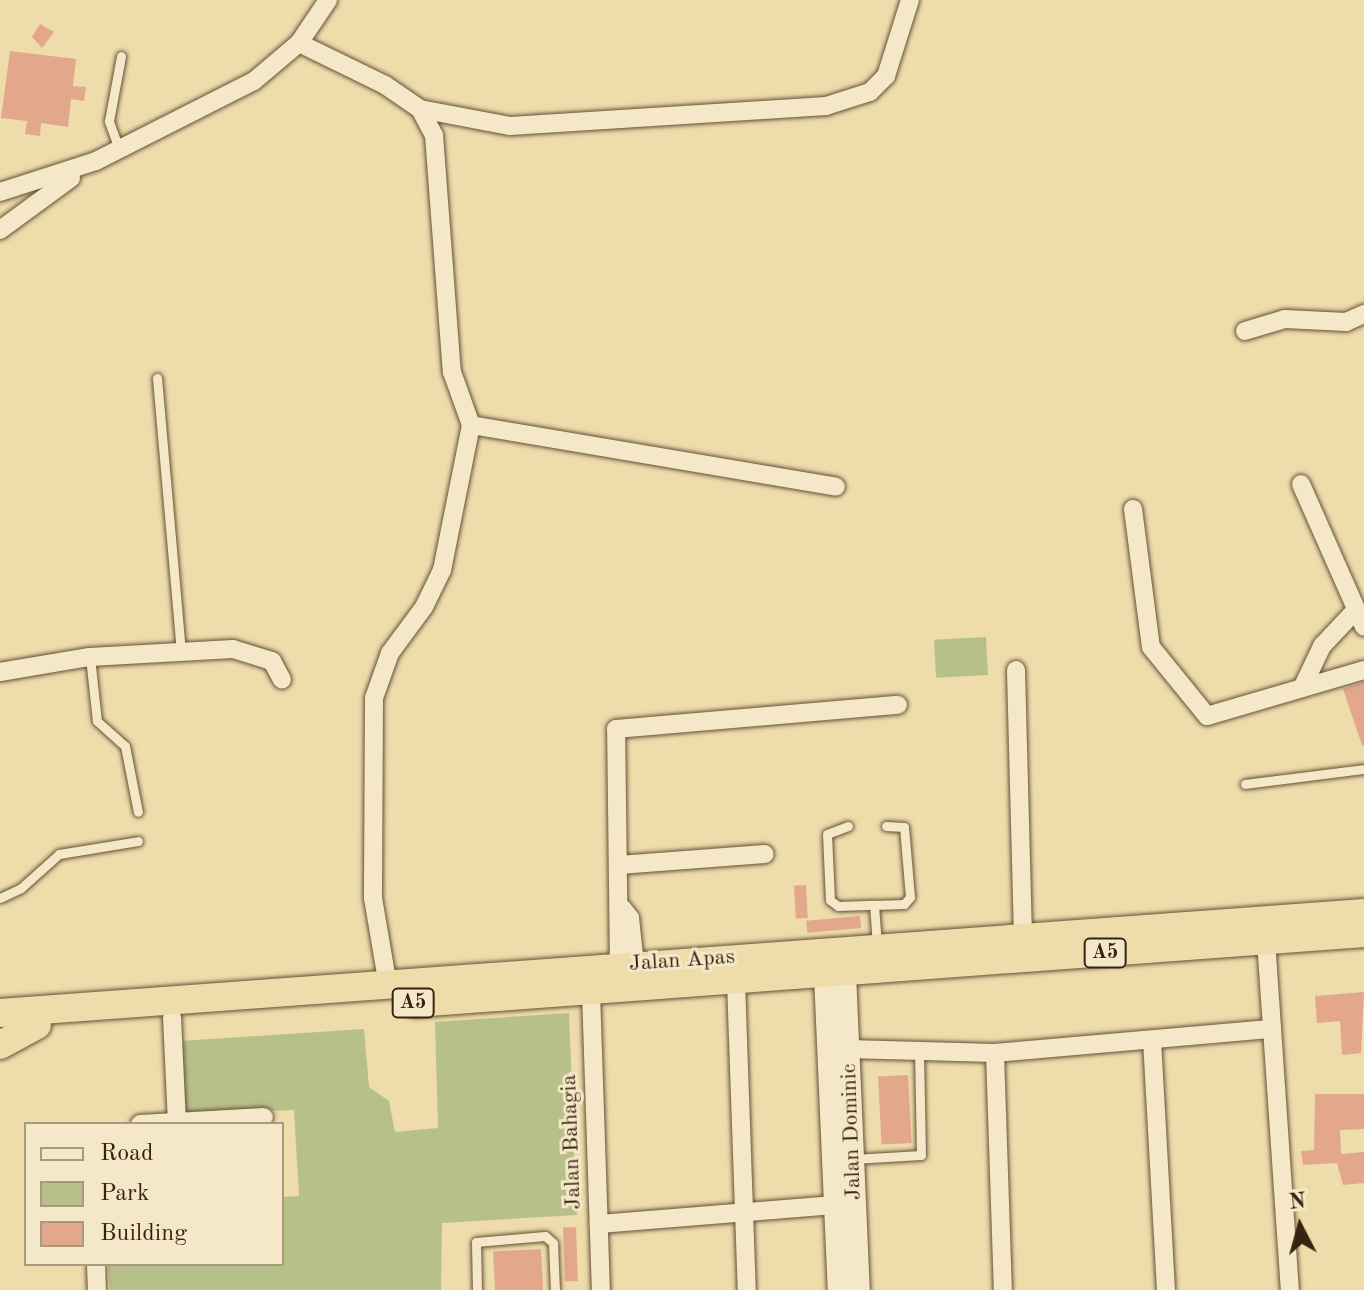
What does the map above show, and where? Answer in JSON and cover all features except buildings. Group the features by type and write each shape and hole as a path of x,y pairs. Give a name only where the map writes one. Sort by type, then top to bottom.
{"highway":[{"name":"Jalan Apas","path":"0,1013 37,1018 172,1017 736,982 828,967 877,949 1364,913"},
{"name":"Jalan Apas","path":"0,1027 37,1018 627,966 828,967 1364,933"},
{"path":"0,999 37,1018 0,1045"}],"street":[{"path":"0,230 96,161 254,81 299,43 328,0"},
{"path":"299,43 420,109 510,126 826,106 870,92 886,76 910,0"},
{"path":"388,986 373,898 374,698 390,653 424,607 442,570 471,425 452,372 440,172 434,135 420,109"},
{"path":"0,192 96,161"},
{"path":"1245,331 1285,319 1333,323 1364,314"},
{"path":"471,425 836,487"},
{"path":"1301,484 1359,619 1322,646 1302,688"},
{"path":"1133,509 1151,647 1207,716 1364,670"},
{"path":"0,672 90,657 181,651 255,652 272,661 282,680"},
{"path":"1016,670 1023,938"},
{"path":"627,966 616,920 622,908 611,740 623,725 898,705"},
{"path":"619,865 765,854"},
{"path":"1266,940 1290,1290"},
{"name":"Jalan Dominic","path":"828,967 848,1049 853,1159 845,1204 839,1290"},
{"name":"Jalan Dominic","path":"828,967 845,1204 859,1290"},
{"path":"736,982 747,1290"},
{"name":"Jalan Bahagia","path":"591,992 601,1290"},
{"path":"172,1017 177,1122 264,1117"},
{"path":"848,1049 995,1053 1272,1029"},
{"path":"1152,1040 1166,1290"},
{"path":"995,1053 1003,1290"},
{"path":"599,1224 845,1204"},
{"path":"96,1266 97,1290"}],"lane":[{"path":"119,149 109,112 121,56"},
{"path":"157,378 181,651"},
{"path":"90,657 97,721 125,746 138,812"},
{"path":"1245,784 1364,769"},
{"path":"848,826 827,834 830,900 838,906 904,904 910,897 904,827 886,826"},
{"path":"0,898 21,888 59,854 138,841"},
{"path":"874,905 877,949"},
{"path":"853,1159 924,1151 919,1052"},
{"path":"477,1290 476,1242 545,1236 553,1243 555,1290"}],"green space":[{"path":"986,637 988,675 936,678 934,640"},
{"path":"569,1013 577,1215 442,1223 441,1290 110,1290 108,1266 284,1266 284,1197 299,1196 294,1110 184,1115 180,1041 364,1029 369,1087 389,1101 395,1132 438,1128 435,1022"}]}
